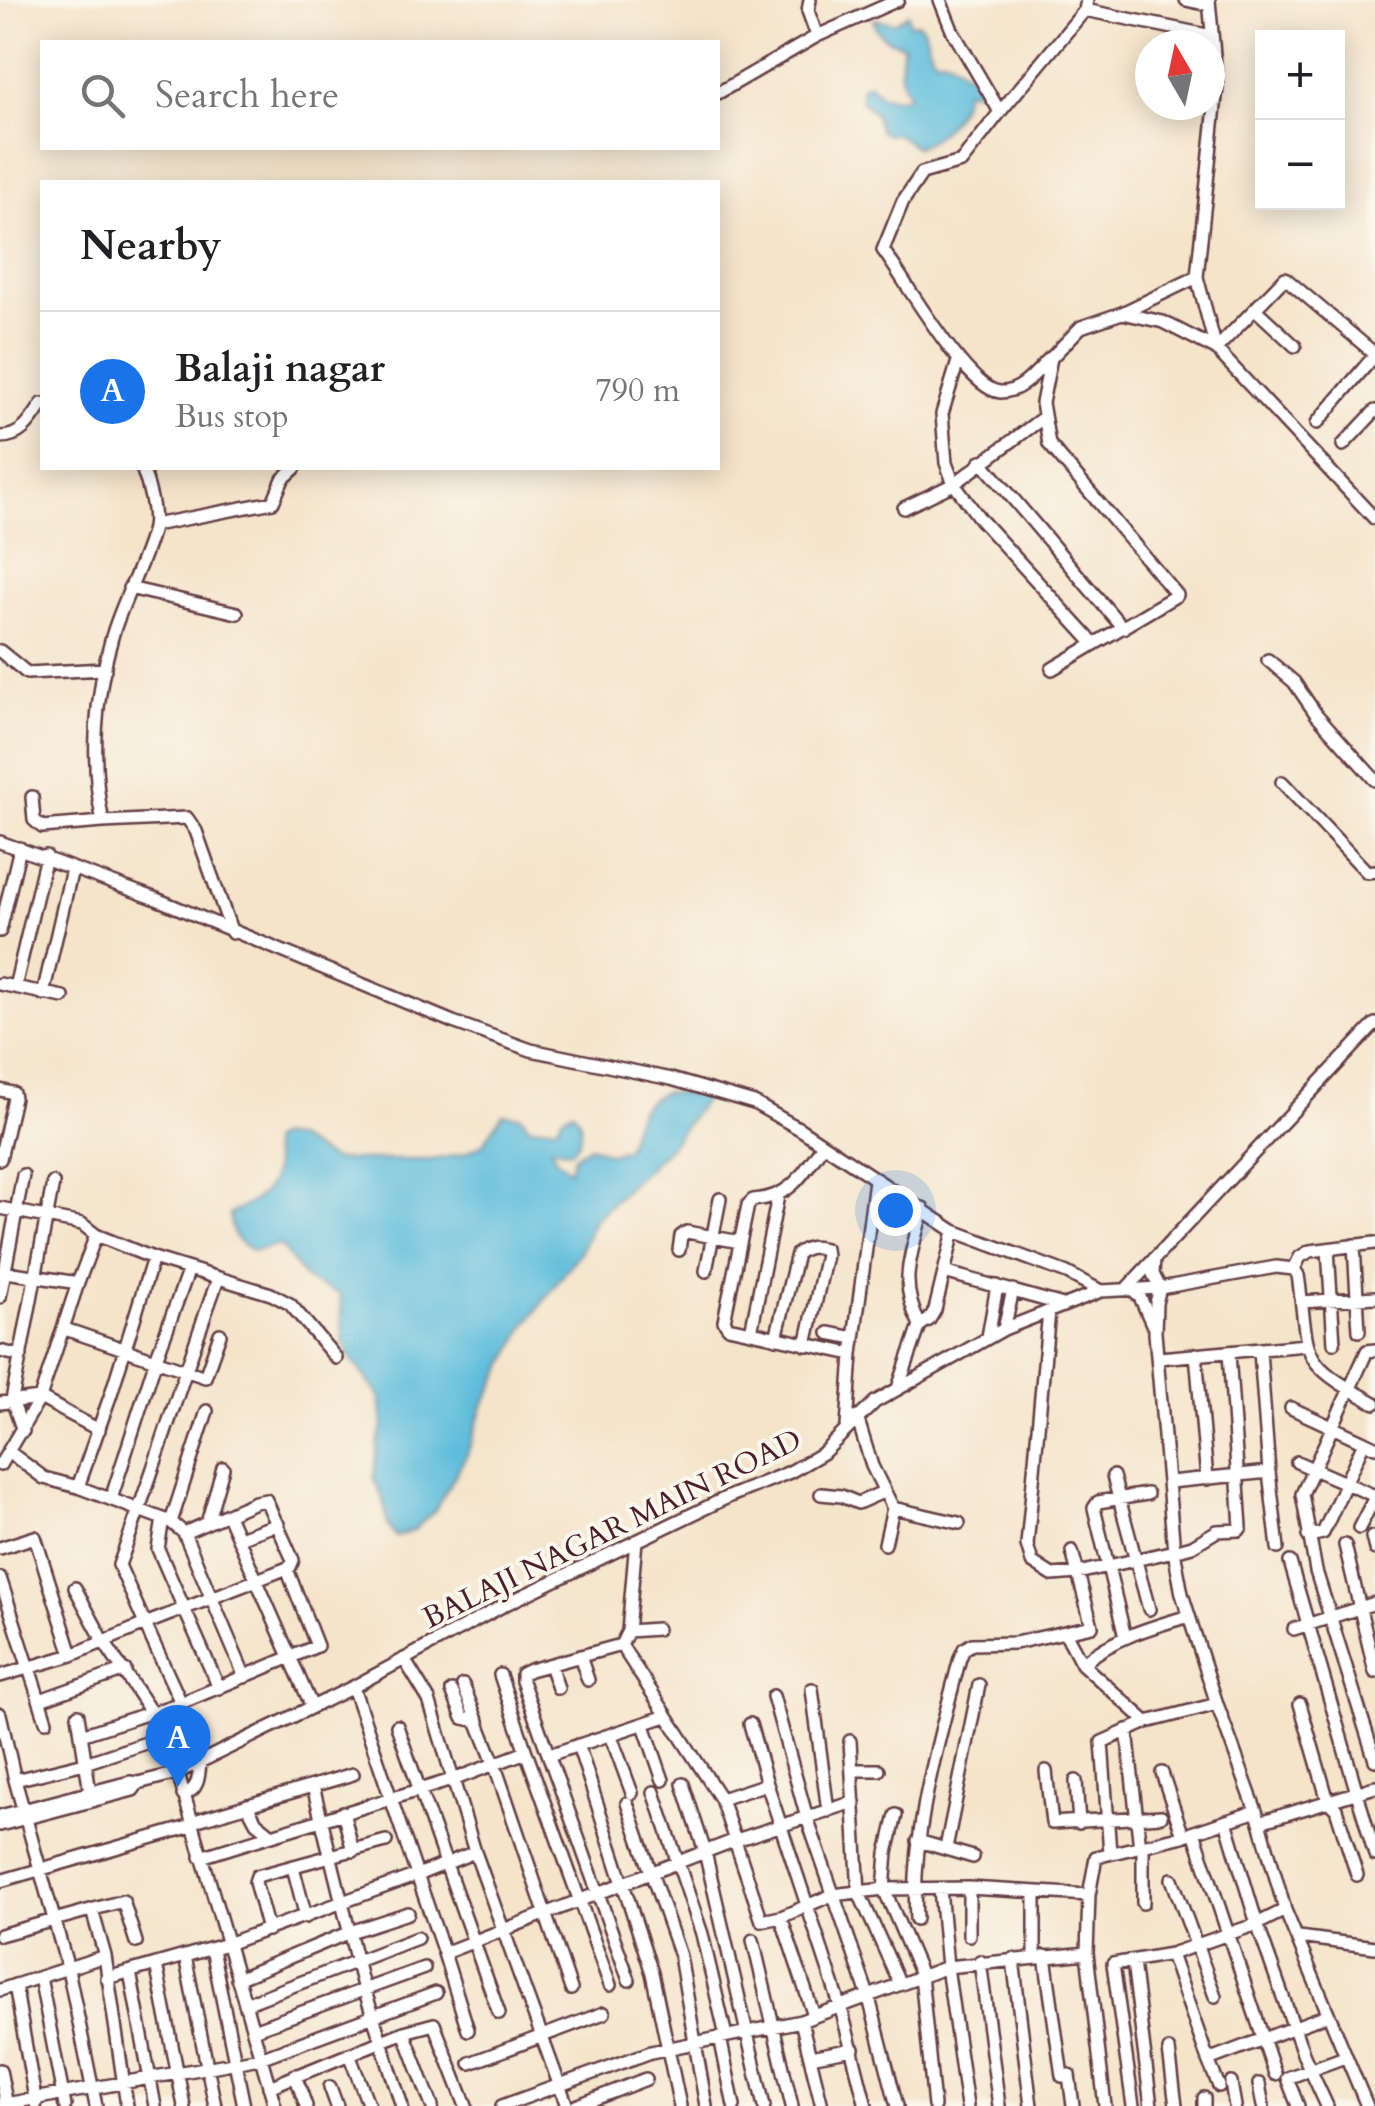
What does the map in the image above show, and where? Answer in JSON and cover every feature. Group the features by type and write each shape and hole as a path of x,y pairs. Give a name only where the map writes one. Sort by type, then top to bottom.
{"street":[{"path":"810,0 808,11 817,36"},
{"path":"720,92 817,36 898,0"},
{"path":"1186,0 1209,2 1211,30"},
{"path":"945,3 952,30 1000,112"},
{"path":"1188,30 1086,5 961,162 922,173 903,201 883,250 958,361 978,383 1000,392 1022,386 1081,327 1122,313 1197,276"},
{"path":"1214,120 1197,276 1216,349"},
{"path":"1216,349 1284,278 1375,355 1317,424"},
{"path":"1256,308 1295,346"},
{"path":"1122,313 1164,322 1216,349 1375,519"},
{"path":"1051,358 1042,402 1050,444 1177,596 1052,669"},
{"path":"958,361 942,414 946,462 954,484 980,519 1094,644"},
{"path":"0,437 26,428 40,407"},
{"path":"1343,446 1375,411"},
{"path":"904,508 954,484 1044,417"},
{"path":"982,461 1123,628"},
{"path":"103,822 97,796 95,736 105,669 112,637 154,525 142,470"},
{"path":"154,525 273,502 283,479 292,470"},
{"path":"129,588 237,613"},
{"path":"0,652 27,673 105,669"},
{"path":"1268,660 1294,682 1308,705 1375,780"},
{"path":"1282,782 1367,872 1375,871"},
{"path":"32,796 34,820 42,827 187,818 202,846 232,933"},
{"path":"0,842 154,898 232,933 531,1050 754,1102 954,1231 1041,1263 1101,1291"},
{"path":"0,931 20,848"},
{"path":"16,987 46,856"},
{"path":"43,994 72,869"},
{"path":"0,984 63,997"},
{"path":"1155,1333 1144,1304 1128,1288 1375,1024"},
{"path":"0,1090 13,1093 0,1160"},
{"path":"823,1145 799,1180 778,1196 753,1200 724,1322 728,1327 852,1354"},
{"path":"0,1297 23,1175"},
{"path":"875,1180 852,1354 852,1422 893,1508 885,1544"},
{"path":"23,1432 6,1401 21,1356 54,1183"},
{"path":"750,1332 778,1196"},
{"path":"706,1271 720,1200"},
{"path":"0,1208 82,1224 153,1258 272,1294 290,1304 336,1358"},
{"path":"920,1326 906,1287 923,1208"},
{"path":"898,1388 920,1326 933,1315 954,1231"},
{"path":"679,1250 684,1233 740,1242"},
{"path":"0,1465 40,1398 96,1234"},
{"path":"1375,1243 1304,1253 1294,1269 1306,1345 1317,1368 1375,1404"},
{"path":"1354,1245 1358,1332"},
{"path":"776,1338 797,1254 817,1247 825,1250 826,1255 806,1345"},
{"path":"1328,1249 1334,1343"},
{"path":"78,1487 153,1258"},
{"path":"1154,1258 1152,1274 1160,1288 1155,1333 1174,1551 1189,1616 1286,1910 1327,2016 1368,2106"},
{"name":"BALAJI NAGAR MAIN ROAD","path":"0,1825 25,1814 133,1790 138,1783 176,1773 353,1687 508,1603 728,1497 790,1472 823,1453 852,1422 898,1388 1004,1329 1101,1291 1160,1288 1276,1267 1294,1269"},
{"path":"110,1499 189,1269"},
{"path":"3,1271 78,1283"},
{"path":"944,1272 1062,1305"},
{"path":"181,1703 119,1566 218,1279"},
{"path":"988,1337 997,1286"},
{"path":"1004,1329 1013,1290"},
{"path":"1302,1302 1375,1297"},
{"path":"1049,1312 1027,1545 1032,1562 1052,1575 1078,1573 1174,1551 1192,1546 1217,1531 1239,1530 1229,1353"},
{"path":"65,1328 205,1377 220,1334"},
{"path":"830,1332 854,1338"},
{"path":"1158,1358 1306,1345"},
{"path":"1375,1350 1367,1351 1302,1494 1308,1536 1375,1760"},
{"path":"0,1351 21,1356"},
{"path":"1260,1351 1278,1548"},
{"path":"1196,1354 1206,1479"},
{"path":"6,1401 40,1398 99,1430"},
{"path":"1290,1408 1369,1445 1323,1533 1308,1536"},
{"path":"208,1411 158,1549 220,1688"},
{"path":"10,1452 44,1478 167,1520 184,1533 245,1677"},
{"path":"1297,1462 1375,1497 1360,1528"},
{"path":"207,1523 223,1468"},
{"path":"1170,1482 1269,1472"},
{"path":"1113,1476 1149,1609"},
{"path":"820,1494 858,1503 883,1492"},
{"path":"1125,1638 1094,1508 1098,1502 1147,1494"},
{"path":"0,1676 72,1654 256,1582 287,1569 293,1560 266,1500 184,1533"},
{"path":"893,1508 959,1523"},
{"path":"228,1515 312,1706"},
{"path":"239,1538 278,1524"},
{"path":"0,1548 35,1537 72,1654"},
{"path":"629,1980 522,1674 621,1645 628,1632 636,1541"},
{"path":"1345,1545 1375,1672"},
{"path":"1072,1550 1099,1650"},
{"path":"1290,1562 1375,1855"},
{"path":"81,1735 181,1703 315,1648 318,1643 287,1569"},
{"path":"0,1578 46,1721"},
{"path":"75,1588 104,1642 167,1736 275,2106"},
{"path":"1294,1629 1375,1603"},
{"path":"1082,1664 1099,1650 1125,1638 1189,1616"},
{"path":"916,1920 918,1841 935,1754 964,1650 982,1642 1015,1643 1092,1626"},
{"path":"628,1632 657,1629"},
{"path":"1066,1634 1082,1664 1147,1722"},
{"path":"621,1645 721,1800 759,1918 766,1921 781,1917 832,1895 884,1889 969,1888 1089,1895"},
{"path":"580,1656 588,1680"},
{"path":"404,1659 429,1700 475,1852 567,2106"},
{"path":"550,1665 558,1688"},
{"path":"40,1700 125,1670"},
{"path":"500,1675 610,1984"},
{"path":"946,1848 979,1686"},
{"path":"353,1687 468,2030"},
{"path":"457,1688 478,1722 494,1763 571,1989"},
{"path":"812,1689 828,1810"},
{"path":"773,1696 807,1818 869,1998 897,2106"},
{"path":"1110,1853 1102,1742 1147,1722 1216,1704"},
{"path":"1300,1704 1328,1801 1336,1809 1357,1875"},
{"path":"0,1714 9,1773 25,1814 68,1969 96,2106"},
{"path":"78,1714 90,1792"},
{"path":"549,1755 666,1716"},
{"path":"750,1724 841,2008 866,2106"},
{"path":"644,1725 663,1780"},
{"path":"397,1726 499,2013"},
{"path":"1128,1730 1142,1847 1142,1903"},
{"path":"9,1773 85,1764 167,1736"},
{"path":"611,1736 649,1874 680,1956 706,2106"},
{"path":"850,1742 860,1892 900,1984"},
{"path":"578,1745 652,1973 680,2106"},
{"path":"201,1857 455,1779 526,1752"},
{"path":"183,1795 197,1784 200,1761"},
{"path":"852,1770 878,1770"},
{"path":"1046,1771 1050,1820 1056,1825 1161,1816"},
{"path":"1162,1773 1228,1935 1275,2074"},
{"path":"0,1881 353,1774"},
{"path":"1076,1782 1079,1823"},
{"path":"0,1816 25,1814 90,1792 138,1783"},
{"path":"683,1784 705,1852 764,2106"},
{"path":"721,1800 767,1784"},
{"path":"313,1786 371,2016 402,2106"},
{"path":"1104,2106 1087,1953 1089,1895 1096,1857 1226,1821 1328,1801 1375,1787"},
{"path":"654,1792 702,1934 734,2106"},
{"path":"444,1953 732,1841 854,1802"},
{"path":"247,1805 256,1822 272,1835"},
{"path":"343,1812 353,1851"},
{"path":"896,1815 886,1852 884,1889 921,1975 934,2106"},
{"path":"1226,1821 1257,1924 1327,2106"},
{"path":"268,1930 254,1878 386,1841"},
{"path":"918,1841 974,1857"},
{"path":"107,1978 306,1917 475,1852"},
{"path":"294,1867 306,1917"},
{"path":"1172,1879 1215,1996"},
{"path":"969,1888 970,1936"},
{"path":"940,1889 946,1967 967,2106"},
{"path":"1034,1892 1040,1957 1062,2076 1069,2075 1073,2106"},
{"path":"0,1934 123,1901 136,1942"},
{"path":"92,1910 105,1956 128,2106"},
{"path":"1132,2106 1113,1964 1172,1954 1286,1910"},
{"path":"237,1978 408,1913"},
{"path":"781,1917 808,2018 810,2057 822,2106"},
{"path":"245,2004 418,1938"},
{"path":"1299,1938 1375,1947"},
{"path":"753,1940 792,2106"},
{"path":"212,1948 244,2106"},
{"path":"502,2106 668,2048 841,2008 946,1967 1087,1953"},
{"path":"1172,1954 1208,2060 1235,2106"},
{"path":"0,1990 105,1956"},
{"path":"185,1956 214,2106"},
{"path":"1013,1959 1032,2106"},
{"path":"980,1962 999,2106"},
{"path":"1134,1962 1152,2106"},
{"path":"156,1964 184,2106"},
{"path":"252,2030 424,1968"},
{"path":"130,1972 155,2106"},
{"path":"40,1977 64,2100"},
{"path":"15,1985 36,2102"},
{"path":"0,2070 5,2105 64,2100 92,2088 260,2058 436,1993"},
{"path":"470,2064 604,2013"},
{"path":"1208,2060 1327,2016"},
{"path":"269,2086 430,2024 436,2026 466,2106"},
{"path":"404,2032 432,2106"},
{"path":"810,2057 853,2049"},
{"path":"1169,2050 1176,2106"},
{"path":"349,2054 369,2106"},
{"path":"1298,2106 1287,2078 1346,2056"},
{"path":"295,2074 306,2106"},
{"path":"576,2106 646,2079"},
{"path":"1259,2084 1263,2106"},
{"path":"330,2087 336,2106"}],"water":[{"path":"908,14 910,24 918,23 924,31 935,58 948,60 971,74 978,89 965,90 948,125 916,147 895,133 880,131 874,113 861,100 862,86 869,84 881,96 903,98 908,94 901,76 903,45 880,33 874,19 894,23"},
{"path":"665,1092 704,1096 704,1100 669,1147 594,1220 581,1251 525,1326 483,1406 467,1454 435,1510 413,1531 396,1537 388,1526 384,1501 374,1478 383,1426 380,1397 350,1357 343,1338 340,1294 306,1280 280,1245 254,1251 238,1241 231,1227 230,1214 260,1196 270,1183 274,1166 271,1141 278,1137 295,1139 333,1160 432,1160 463,1154 483,1144 503,1114 521,1116 530,1127 558,1126 562,1117 573,1111 580,1126 575,1147 571,1151 550,1147 557,1160 570,1170 574,1156 590,1146 610,1154 626,1149 642,1108"}],"place":[{"name":"Balaji nagar","path":"178,1787"}]}
